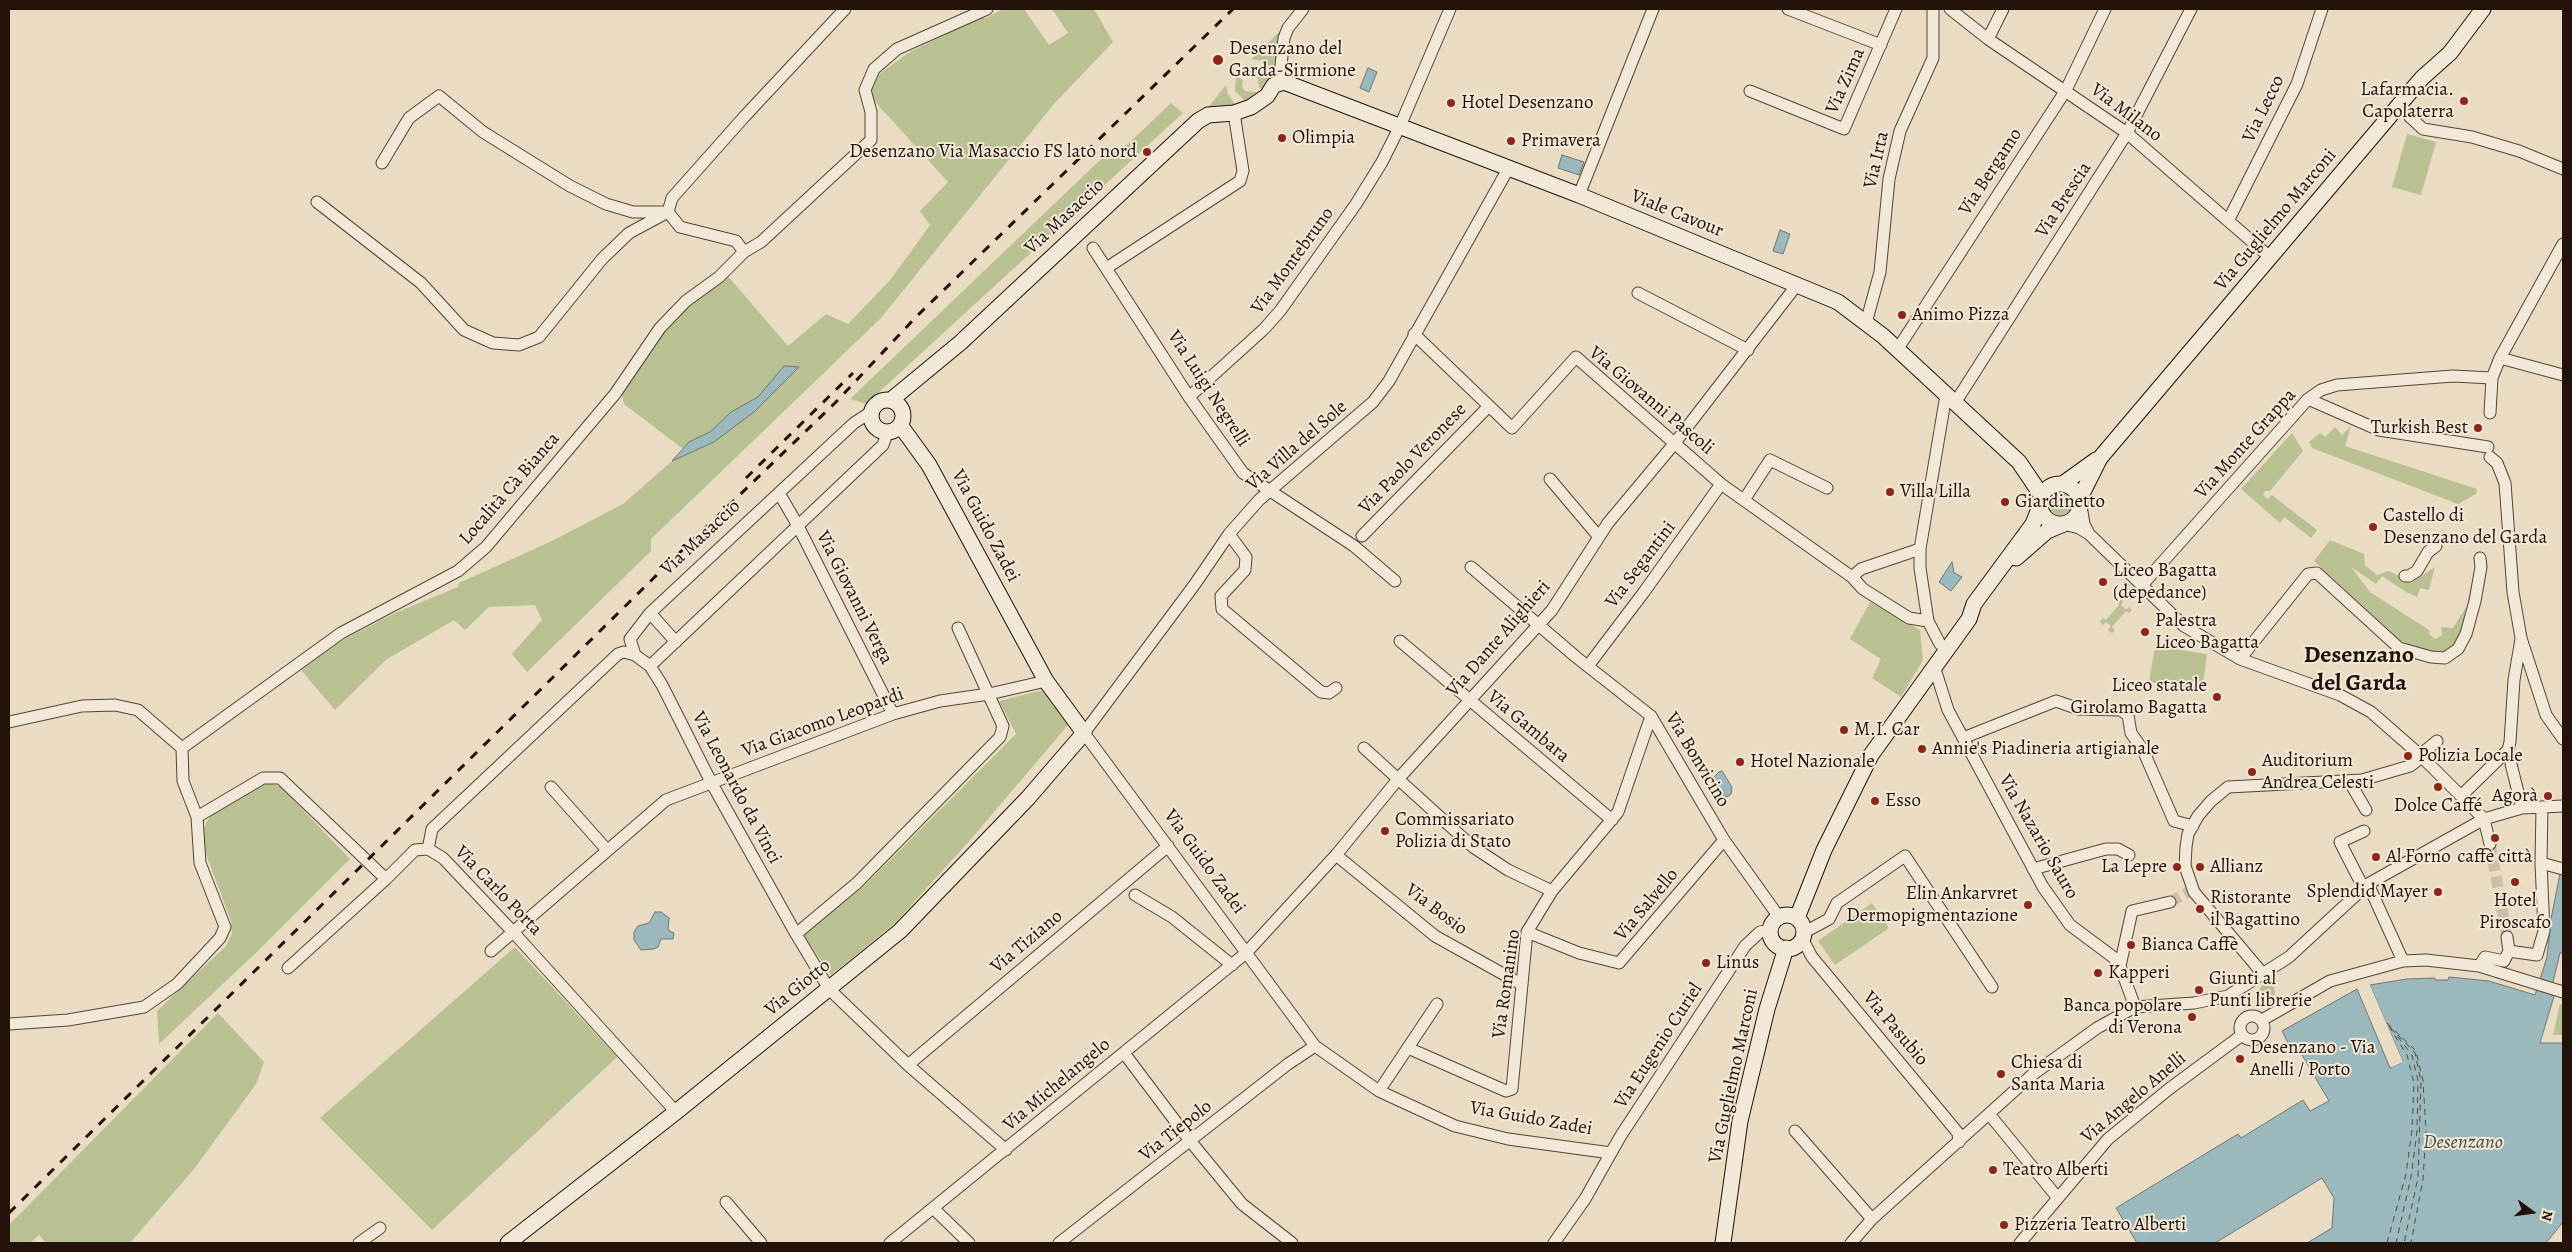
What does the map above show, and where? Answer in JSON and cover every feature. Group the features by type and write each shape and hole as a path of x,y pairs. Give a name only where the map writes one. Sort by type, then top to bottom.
{"street":[{"path":"317,202 421,283 464,330 493,344 519,345 539,337 602,259 629,233 668,212 672,198 744,117 845,9"},
{"name":"Località Cà Bianca","path":"182,748 341,633 458,571 486,548 615,394 660,328 686,301 719,277 744,252 761,242 871,140 872,112 865,90 874,69 897,50 987,9"},
{"path":"1277,84 1284,38 1288,28 1303,9"},
{"name":"Via Montebruno","path":"1189,397 1264,329 1280,311 1356,204 1382,162 1400,126 1450,9"},
{"path":"1579,195 1653,9"},
{"path":"1788,9 1880,45"},
{"name":"Via Zima","path":"1750,91 1844,130 1896,9"},
{"name":"Via Irta","path":"1866,323 1880,272 1888,186 1900,131 1934,58 1933,9"},
{"name":"Via Milano","path":"1950,9 1988,39 2127,133 2271,258"},
{"path":"1988,39 2004,9"},
{"name":"Via Bergamo","path":"1897,350 2066,90 2105,9"},
{"name":"Via Brescia","path":"1950,399 2127,133 2191,9"},
{"name":"Via Lecco","path":"2228,221 2296,84 2322,9"},
{"name":"Via Guglielmo Marconi","path":"2080,501 2100,458 2422,78 2450,53 2483,9"},
{"name":"Viale Cavour","path":"1277,84 1289,83 1579,195 1838,302 1897,350 2019,462 2059,484"},
{"name":"Via Masaccio","path":"891,400 960,343 1186,131 1208,115 1234,113 1251,107 1267,96 1277,84"},
{"path":"382,163 409,118 439,96 482,132 570,186 606,204 633,212 668,212"},
{"path":"2400,104 2423,129 2472,137 2519,151 2563,169"},
{"path":"1108,267 1240,181 1243,171 1234,113"},
{"name":"Via Villa del Sole","path":"1084,734 1189,592 1229,534 1271,491 1374,402 1389,381 1508,169"},
{"path":"668,212 680,227 736,241 744,252"},
{"path":"2490,413 2492,378 2500,358 2563,244"},
{"name":"Via Luigi Negrelli","path":"1093,248 1108,267 1189,397 1243,473 1354,546 1395,581"},
{"name":"Via Dante Alighieri","path":"1246,953 1336,855 1399,778 1552,610 1599,537 1748,350 1796,286"},
{"path":"1638,293 1748,350"},
{"name":"Via Giovanni Pascoli","path":"1414,334 1512,428 1576,357 1721,484 1852,577 1863,589 1909,618 1928,620"},
{"path":"2500,358 2563,375"},
{"name":"Via Monte Grappa","path":"2143,584 2308,399 2321,390 2338,385 2453,376 2492,378"},
{"path":"1940,644 1928,620 1920,549 1950,399"},
{"path":"2308,399 2379,430 2489,452 2497,463 2505,483 2513,592 2521,638 2546,715 2563,739"},
{"path":"650,666 797,524 883,445 894,429 902,410 891,400 876,403 871,412 874,426 894,429"},
{"name":"Via Paolo Veronese","path":"1362,536 1489,406"},
{"name":"Via Masaccio","path":"635,655 630,639 650,613 854,423 871,412"},
{"name":"Via Guido Zadei","path":"894,429 929,465 1046,681 1315,1046 1379,1091 1464,1128 1508,1139 1611,1153"},
{"name":"Via Guglielmo Marconi","path":"2059,484 2100,458"},
{"path":"1744,500 1770,460 1827,488"},
{"name":"Viale Cavour","path":"2019,462 2041,501"},
{"path":"1550,479 1599,537"},
{"name":"Via Segantini","path":"1588,666 1644,592 1721,484"},
{"path":"1898,715 1909,692 1940,644 1962,615 1974,604 1998,574 2033,524 2047,488 2059,484 2074,488 2080,501 2084,524 2089,534"},
{"path":"779,493 797,524"},
{"path":"2041,501 2048,520 2079,528 2089,534 2143,584 2184,626 2240,659 2340,695 2371,712 2421,756 2484,819 2490,844"},
{"path":"1998,574 2047,531 2076,518 2080,501"},
{"name":"Via Giovanni Verga","path":"797,524 893,714"},
{"path":"1229,534 1246,557 1245,570 1221,596 1222,609 1321,692 1329,693 1336,688"},
{"path":"2405,576 2409,576 2417,571 2428,552 2436,546"},
{"path":"1852,577 1862,569 1920,549"},
{"path":"2240,659 2308,574 2317,573 2399,648 2431,657 2445,658 2458,649 2466,634 2475,601 2481,568 2480,558"},
{"name":"Via Bonvicino","path":"1471,567 1650,716 1724,840 1779,917"},
{"path":"1797,918 1839,821 1871,756 1898,715 1969,619 1974,604"},
{"path":"650,613 676,642"},
{"path":"796,934 857,883 1000,737 1003,726 958,628"},
{"path":"2462,795 2508,750 2514,680 2521,638"},
{"name":"Via Gambara","path":"1400,641 1612,820"},
{"path":"428,849 432,828 596,674 618,654 624,652 635,655"},
{"name":"Via Leonardo da Vinci","path":"635,655 650,666 796,934 829,989 908,1065 1006,1150"},
{"name":"Via Nazario Sauro","path":"1934,666 1948,710 2033,869 2070,925 2113,957 2120,966 2135,1007"},
{"name":"Via Giacomo Leopardi","path":"491,951 666,800 893,714 940,701 989,694 1046,681"},
{"path":"1963,738 2056,701 2079,709 2120,710 2128,715 2131,733 2143,750 2174,821 2192,826"},
{"path":"9,722 82,706 116,705 138,710 182,748 183,781 197,817 200,863 225,927 220,938 177,984 144,1007 68,1020 9,1024"},
{"name":"Via Romanino","path":"1408,1048 1506,1091 1512,1089 1521,984 1528,932 1552,891 1618,812 1650,716"},
{"name":"Via Giotto","path":"508,1243 676,1112 900,932 1028,798 1084,734"},
{"path":"2263,974 2191,890 2185,866 2188,834 2211,800 2228,788 2362,780 2410,766 2437,741"},
{"path":"1364,748 1473,847 1508,870 1552,891"},
{"path":"2511,764 2522,808"},
{"path":"197,817 263,778 280,778 386,878"},
{"path":"2349,781 2366,810"},
{"path":"552,786 607,850"},
{"path":"1851,1243 1872,1219 2032,1076 2083,1038 2135,1007 2194,1003 2228,996 2289,956 2366,887 2484,819 2522,808 2563,806"},
{"path":"2509,951 2536,955 2544,931 2541,863 2542,807"},
{"path":"2364,831 2340,842 2366,887 2403,961"},
{"name":"Via Salvello","path":"1528,932 1579,953 1619,963 1724,840"},
{"name":"Via Tiziano","path":"908,1065 1168,846"},
{"name":"Via Carlo Porta","path":"288,968 415,850 428,849 443,858 514,933 676,1112"},
{"path":"2033,869 2106,849 2118,849 2129,855"},
{"name":"Via Bosio","path":"1336,855 1435,936 1521,984"},
{"path":"1803,936 1803,927 1797,918 1788,915 1779,917 1770,930 1772,940 1786,948 1796,946 1803,936 1829,919 1837,903 1906,856 1992,986"},
{"path":"2541,863 2563,870"},
{"path":"1135,895 1172,917 1232,965"},
{"path":"2120,966 2132,912 2168,902"},
{"name":"Via Eugenio Curiel","path":"1554,1243 1585,1199 1611,1153 1745,946 1760,932 1770,930"},
{"name":"Via Pasubio","path":"1803,936 1812,957 1958,1133 1959,1142"},
{"path":"2479,966 2485,957 2504,961 2509,951 2507,937"},
{"name":"Via Guglielmo Marconi","path":"1724,1243 1740,1121 1767,1009 1786,948"},
{"name":"Via Michelangelo","path":"890,1243 1246,953"},
{"path":"2262,1020 2330,981 2403,961 2426,960 2479,966 2560,991"},
{"path":"1379,1091 1437,1004"},
{"path":"2251,1015 2262,1020 2264,1028 2259,1038 2250,1040 2242,1035 2239,1028 2244,1018 2251,1015"},
{"name":"Via Angelo Anelli","path":"2020,1243 2108,1139 2169,1089 2242,1035"},
{"name":"Via Tiepolo","path":"1059,1243 1191,1142 1288,1064 1315,1046"},
{"path":"1124,1053 1191,1142 1242,1204 1292,1243"},
{"path":"1989,1114 2057,1197"},
{"path":"1796,1131 1872,1219"},
{"path":"726,1202 761,1243"},
{"path":"933,1208 968,1243"},
{"path":"359,1243 380,1228"}],"green space":[{"path":"1003,9 1024,9 1049,45 1068,33 1052,9 1094,9 1113,42 1053,105 881,318 651,539 651,551 527,672 512,654 542,620 535,605 489,607 465,630 454,620 387,659 335,710 301,670 343,640 395,613 458,587 459,583 552,541 623,504 672,461 714,442 754,412 798,368 784,366 758,397 731,412 710,432 689,442 683,449 624,404 621,392 657,339 687,305 727,275 788,346 826,314 848,324 891,279 930,225 920,211 948,182 869,95 878,75 908,53 978,18 986,18"},
{"path":"1284,27 1278,44 1275,72 1265,62 1252,59"},
{"path":"1255,67 1265,73 1268,78 1269,84 1264,92 1259,87 1258,79 1253,75 1247,76 1245,68"},
{"path":"1236,76 1243,80 1242,86 1245,91 1256,92 1259,95 1248,101 1243,99 1235,91"},
{"path":"1226,85 1228,94 1235,104 1206,110"},
{"path":"1171,103 1183,113 866,404 850,399 1100,160 1128,144"},
{"path":"2407,134 2436,142 2421,195 2392,187"},
{"path":"2351,426 2345,446 2477,489 2476,494 2458,504 2312,448 2309,442 2320,433 2325,437 2335,427 2342,435"},
{"path":"2292,433 2303,451 2270,491 2265,491 2263,495 2268,499 2272,495 2317,530 2311,538 2284,517 2280,523 2241,489"},
{"path":"2060,493 2068,496 2071,504 2068,512 2060,515 2052,512 2049,504 2052,496"},
{"path":"2330,540 2364,554 2365,565 2377,575 2388,571 2407,579 2411,583 2435,567 2429,590 2420,588 2417,597 2382,576 2376,584 2351,567 2370,592 2429,630 2430,635 2435,639 2442,635 2441,627 2453,628 2467,606 2477,558 2478,568 2463,633 2453,646 2443,652 2421,651 2401,641 2314,561"},
{"path":"2120,599 2123,601 2121,605 2126,610 2129,607 2132,610 2129,613 2126,611 2112,627 2115,630 2112,633 2108,630 2111,626 2106,622 2103,625 2100,622 2103,618 2106,620 2119,605 2117,602"},
{"path":"1870,602 1920,630 1923,660 1901,697 1872,678 1881,659 1850,639"},
{"path":"2155,646 2207,654 2202,690 2149,682"},
{"path":"1043,690 1068,725 971,839 895,923 831,975 803,935 864,886 1016,734 999,701"},
{"path":"262,784 272,784 281,787 350,859 260,949 159,1044 157,1011 226,946 232,934 231,921 203,846 204,828 210,816"},
{"path":"1872,903 1889,928 1835,965 1818,941"},
{"path":"515,947 617,1057 432,1230 320,1118"},
{"path":"2264,984 2270,984 2275,989 2273,998 2264,1000 2259,995 2259,989"},
{"path":"2560,1004 2563,1005 2563,1035 2553,1035"},
{"path":"218,1013 264,1062 256,1084 194,1169 130,1243 46,1243 39,1235 30,1243 9,1243 9,1225"}],"water":[{"path":"1368,68 1377,72 1369,92 1360,88"},
{"path":"1562,155 1584,162 1579,175 1558,168"},
{"path":"1780,230 1790,234 1783,254 1773,251"},
{"path":"784,366 799,367 754,412 714,442 672,461 689,442 710,432 731,412 758,397"},
{"path":"1952,562 1954,573 1962,577 1951,591 1939,582"},
{"path":"1722,771 1732,787 1731,794 1727,797 1719,795 1712,779"},
{"name":"Desenzano","path":"2560,874 2563,875 2563,953 2560,953 2550,994 2554,996 2540,1043 2563,1043 2563,1222 2546,1243 2307,1243 2332,1228 2334,1198 2322,1178 2215,1243 2137,1243 2116,1208 2238,1134 2241,1138 2303,1100 2310,1111 2329,1101 2295,1043 2289,1045 2282,1031 2357,989 2390,1068 2403,1062 2370,985 2407,979 2435,978 2435,980 2448,980 2449,977 2489,981 2535,995 2547,957 2551,919"},
{"path":"655,912 661,912 669,918 668,930 674,933 673,939 661,939 658,947 641,950 634,940 634,932 638,926 649,923"}],"pier":[{"path":"2370,985 2403,1062 2392,1067 2391,1065 2400,1061 2368,986"}],"ferry route":[{"path":"2387,1023 2416,1051 2423,1081 2426,1131 2423,1179 2411,1243"},
{"path":"2387,1243 2406,1174 2412,1130 2414,1083 2407,1055 2389,1026"},
{"path":"2391,1028 2412,1055 2418,1081 2417,1132 2411,1177 2396,1243"},
{"path":"2398,1035 2415,1053 2421,1082 2418,1177 2404,1243"}],"tunnel":[{"path":"2490,844 2507,937"},
{"path":"2170,902 2190,891"}],"railway":[{"path":"9,1213 670,562 835,403 916,317 1233,9"},
{"path":"746,478 853,373"}],"place":[{"name":"Desenzano del Garda-Sirmione","path":"1218,60"},
{"name":"Lafarmacia. Capolaterra","path":"2464,101"},
{"name":"Hotel Desenzano","path":"1451,103"},
{"name":"Olimpia","path":"1282,138"},
{"name":"Primavera","path":"1511,141"},
{"name":"Desenzano Via Masaccio FS lato nord","path":"1147,152"},
{"name":"Animo Pizza","path":"1902,315"},
{"name":"Turkish Best","path":"2478,428"},
{"name":"Villa Lilla","path":"1890,492"},
{"name":"Giardinetto","path":"2005,502"},
{"name":"Castello di Desenzano del Garda","path":"2373,527"},
{"name":"Liceo Bagatta (depedance)","path":"2103,582"},
{"name":"Palestra Liceo Bagatta","path":"2145,632"},
{"name":"Liceo statale Girolamo Bagatta","path":"2217,697"},
{"name":"M.I. Car","path":"1844,730"},
{"name":"Annie's Piadineria artigianale","path":"1922,749"},
{"name":"Polizia Locale","path":"2408,756"},
{"name":"Hotel Nazionale","path":"1740,762"},
{"name":"Auditorium Andrea Celesti","path":"2252,772"},
{"name":"Dolce Caffé","path":"2438,787"},
{"name":"Agorà","path":"2548,796"},
{"name":"Esso","path":"1875,801"},
{"name":"Commissariato Polizia di Stato","path":"1385,831"},
{"name":"caffè città","path":"2495,838"},
{"name":"Al Forno","path":"2376,857"},
{"name":"La Lepre","path":"2177,867"},
{"name":"Allianz","path":"2200,867"},
{"name":"Hotel Piroscafo","path":"2515,882"},
{"name":"Splendid Mayer","path":"2438,892"},
{"name":"Elin Ankarvret Dermopigmentazione","path":"2028,905"},
{"name":"Ristorante il Bagattino","path":"2200,909"},
{"name":"Bianca Caffè","path":"2131,945"},
{"name":"Linus","path":"1706,963"},
{"name":"Kapperi","path":"2098,973"},
{"name":"Giunti al Punti librerie","path":"2199,990"},
{"name":"Banca popolare di Verona","path":"2192,1017"},
{"name":"Desenzano - Via Anelli / Porto","path":"2240,1059"},
{"name":"Chiesa di Santa Maria","path":"2001,1074"},
{"name":"Teatro Alberti","path":"1993,1170"},
{"name":"Pizzeria Teatro Alberti","path":"2004,1225"}],"district":[{"name":"Desenzano del Garda","path":"2359,670"}]}
